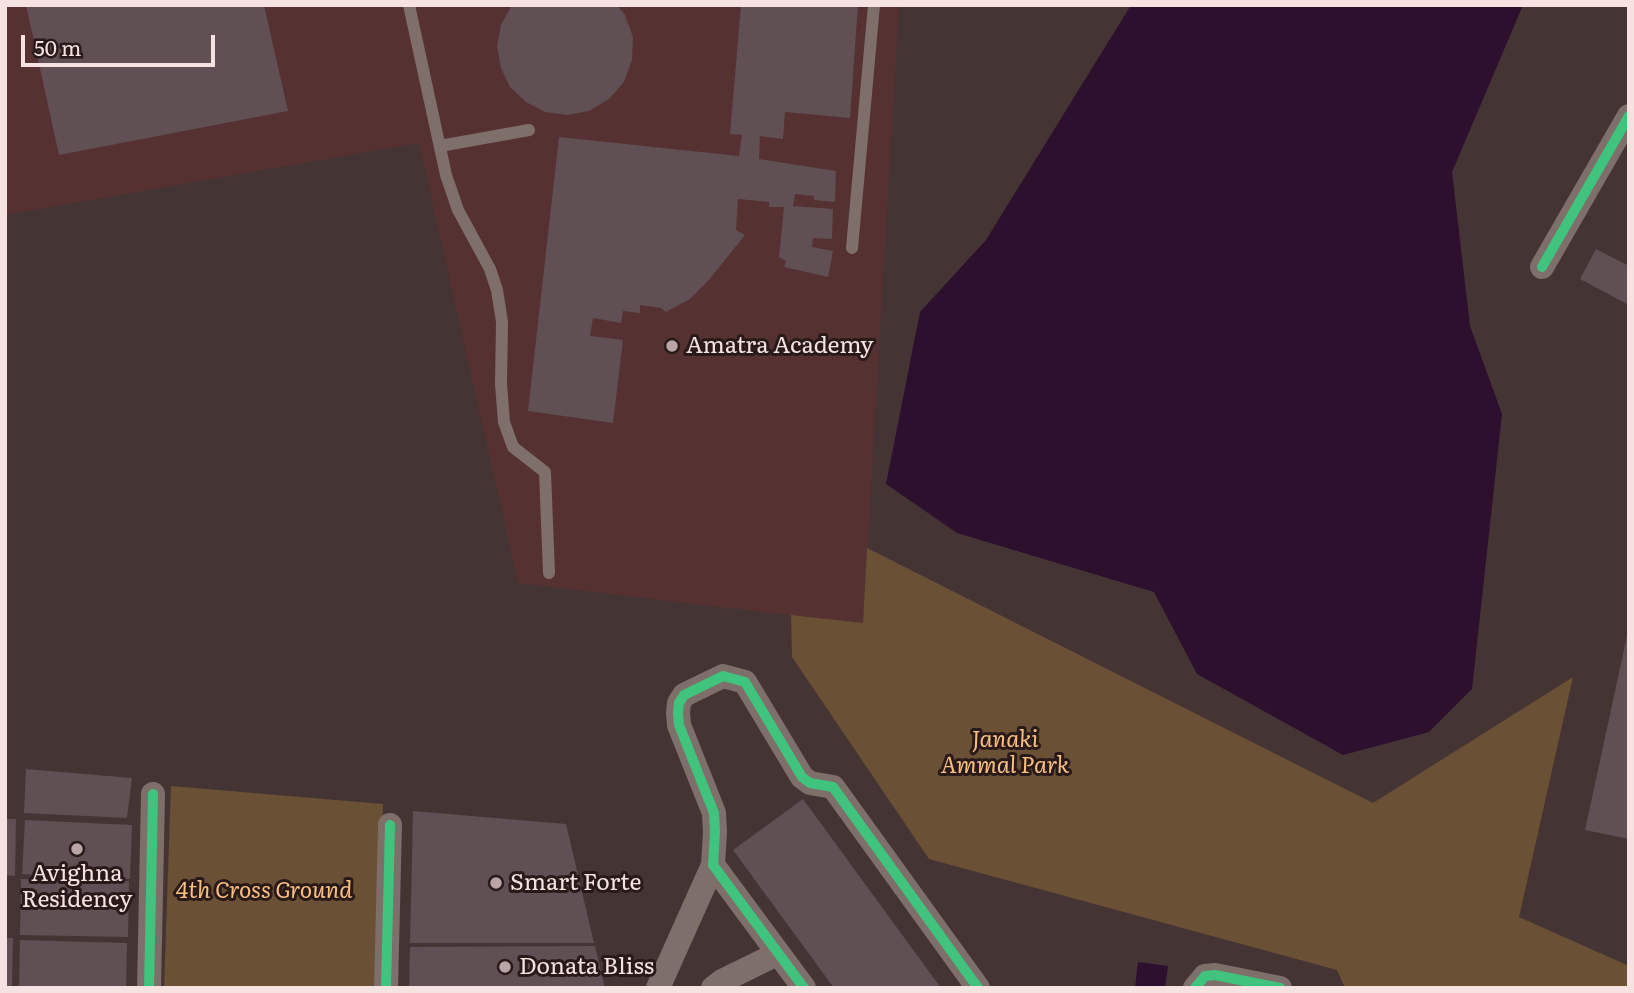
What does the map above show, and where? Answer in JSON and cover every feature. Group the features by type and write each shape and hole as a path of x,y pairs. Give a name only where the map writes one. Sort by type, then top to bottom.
{"street":[{"path":"1542,267 1629,116"},
{"path":"658,988 713,865 714,814 679,725 679,703 684,695 723,676 745,682 802,777 810,783 833,787 978,988"},
{"path":"149,988 153,794"},
{"path":"386,988 390,825"},
{"path":"713,865 804,988"},
{"path":"713,988 777,954"},
{"path":"1195,988 1205,976 1214,975 1280,988"}],"lane":[{"path":"409,5 446,175 458,209 497,290 502,322 503,422 513,447 545,472 549,573"},
{"path":"852,248 874,5"},
{"path":"440,146 528,130"}],"shaded area":[{"name":"Amatra Academy","path":"5,5 899,5 863,624 518,583 419,143 5,215"},
{"path":"1131,5 1523,5 1452,172 1470,326 1502,414 1472,689 1429,732 1343,755 1197,674 1154,592 957,533 886,484 920,312 986,240"},
{"path":"1138,962 1168,966 1165,988 1135,988"}],"green space":[{"name":"Janaki Ammal Park","path":"867,548 1373,803 1573,677 1519,917 1629,966 1629,988 1345,988 1337,970 929,859 792,657 791,615 863,623"},
{"name":"4th Cross Ground","path":"171,786 383,804 379,988 164,988"}],"building":[{"path":"26,5 264,5 288,111 59,155"},
{"path":"512,5 617,5 625,15 633,37 632,60 624,82 609,99 589,111 567,115 545,112 526,102 510,87 501,68 497,46 501,25"},
{"path":"741,5 858,5 850,118 785,112 783,139 760,136 759,159 836,171 835,202 814,200 814,196 795,194 793,206 833,209 832,239 813,238 812,247 833,251 828,277 784,267 786,261 779,257 784,207 769,207 769,202 738,199 736,230 745,235 690,299 666,312 661,308 640,305 640,313 623,311 621,323 593,318 590,336 623,340 613,423 528,411 559,137 739,156 742,135 730,134"},
{"path":"1596,249 1629,266 1627,304 1580,279"},
{"path":"1629,631 1629,839 1585,830"},
{"path":"26,769 132,778 127,818 24,813"},
{"path":"803,799 941,988 834,988 733,850"},
{"name":"Smart Forte","path":"413,811 566,824 594,943 410,943"},
{"path":"5,819 16,819 15,876 5,875"},
{"name":"Avighna Residency","path":"25,820 132,825 130,879 22,874"},
{"path":"21,879 129,881 128,937 20,935"},
{"path":"5,938 13,938 12,988 5,988"},
{"path":"20,940 127,943 126,988 19,988"},
{"name":"Donata Bliss","path":"595,946 605,988 409,988 410,947"}],"cycle path":[{"path":"1542,267 1629,116"},
{"path":"804,988 713,865 714,813 679,725 678,713 679,703 684,695 723,676 745,682 802,777 810,783 833,787 978,988"},
{"path":"149,988 153,794"},
{"path":"386,988 390,825"},
{"path":"1195,988 1205,976 1215,975 1280,988"}],"place":[{"name":"Amatra Academy","path":"672,346"},
{"name":"Avighna Residency","path":"77,849"},
{"name":"Smart Forte","path":"496,883"},
{"name":"Donata Bliss","path":"505,967"}]}
